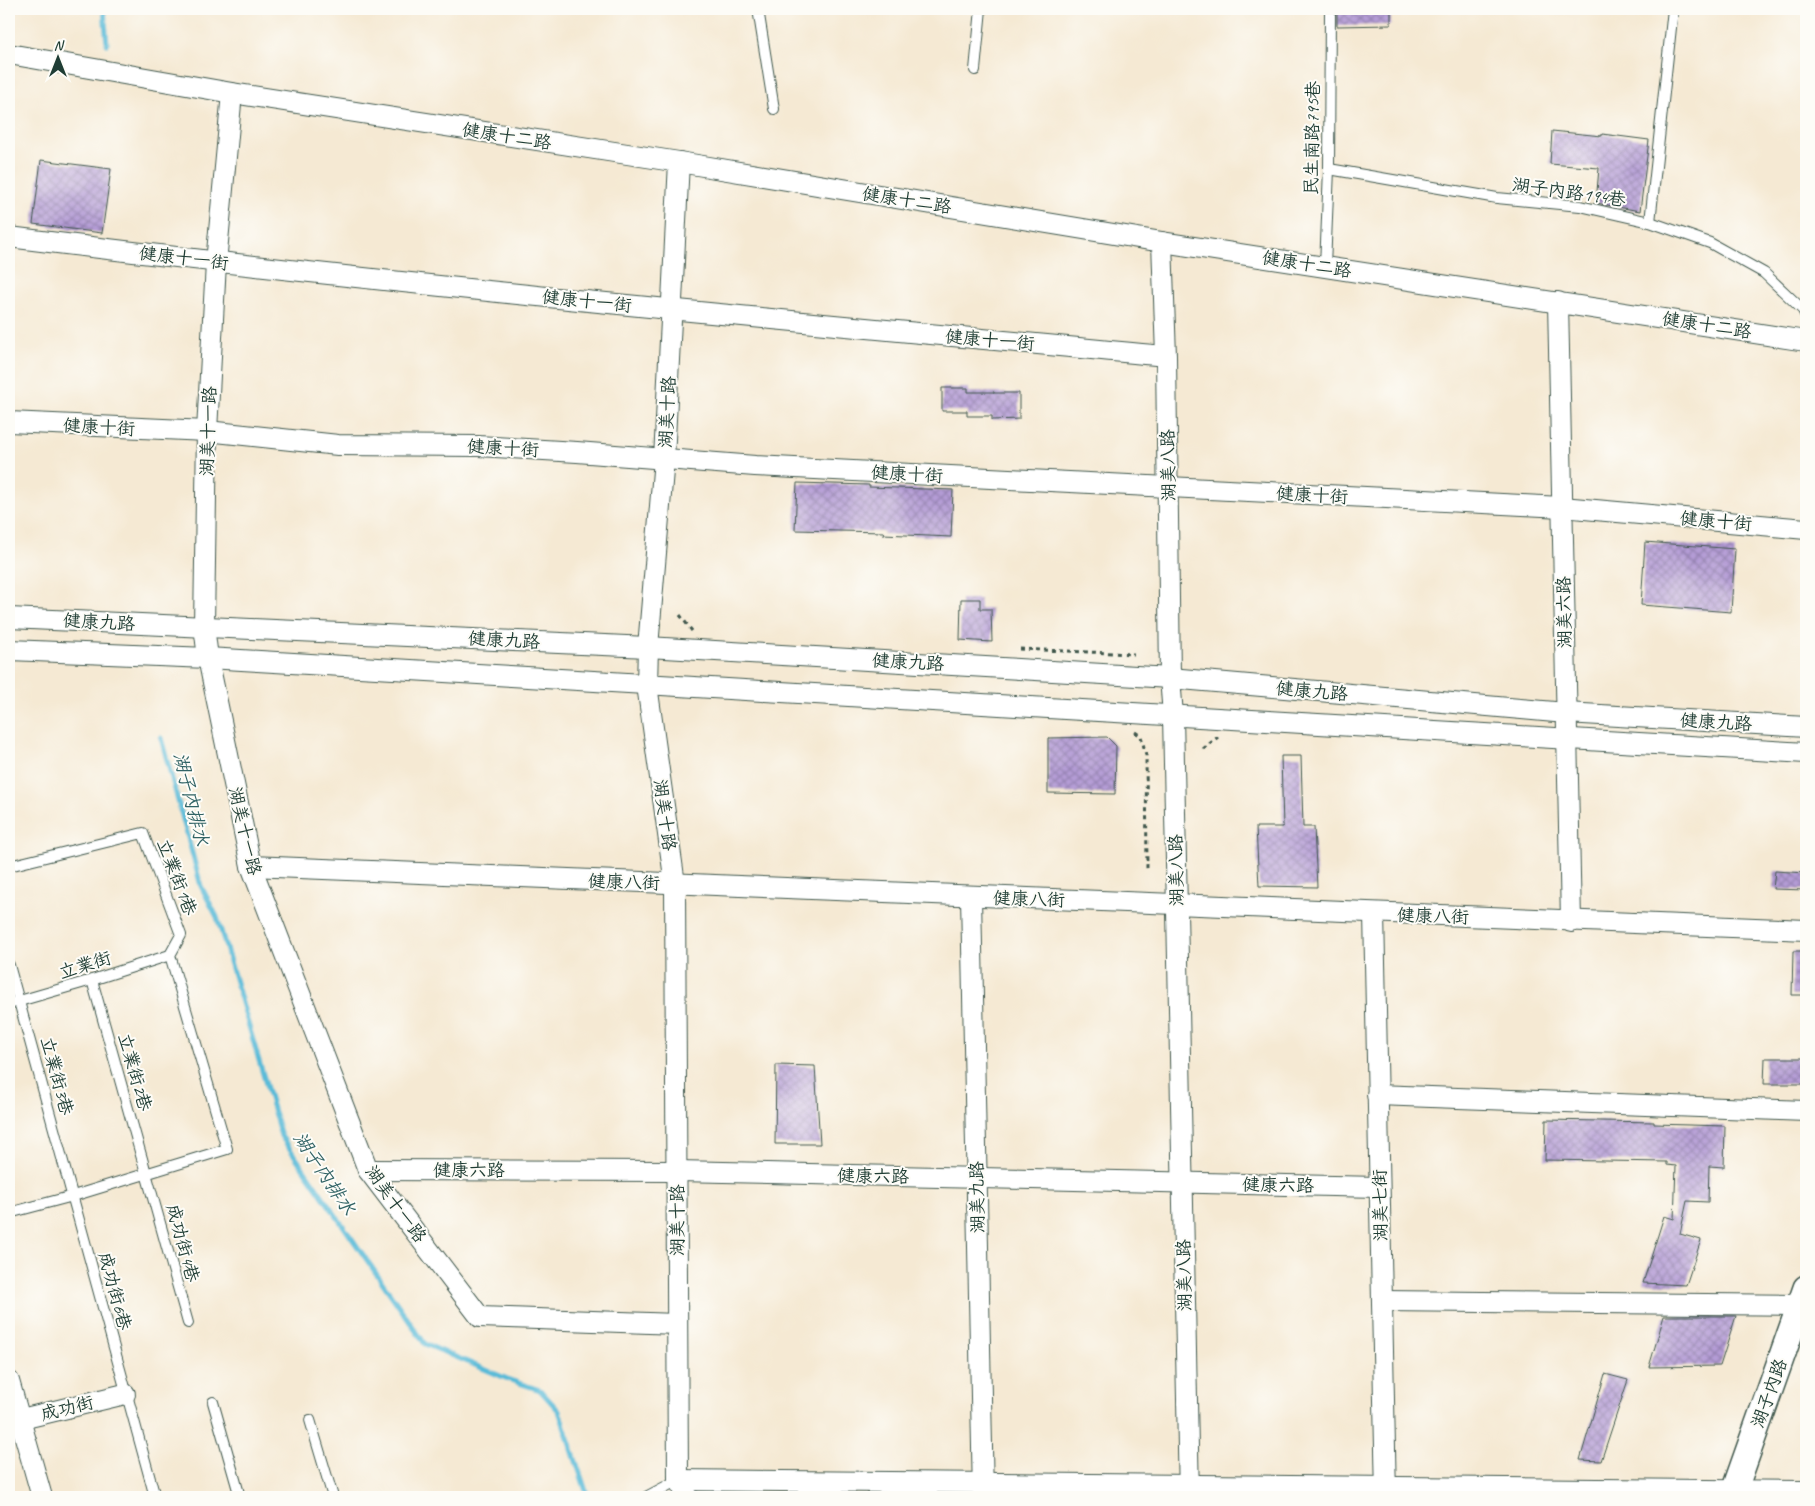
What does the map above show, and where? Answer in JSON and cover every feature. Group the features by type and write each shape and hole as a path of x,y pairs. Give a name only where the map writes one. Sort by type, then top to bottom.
{"street":[{"name":"健康十二路","path":"9,54 232,93 679,162 1162,242 1806,341"},
{"name":"湖美十一路","path":"232,93 216,263 207,431 204,626 208,658 251,866 368,1170 480,1317 677,1324"},
{"name":"湖美十路","path":"678,1480 674,884 647,685 648,647 664,460 679,162"},
{"name":"健康十一街","path":"9,237 216,263 673,310 1166,356"},
{"name":"湖美八路","path":"1162,242 1166,356 1170,678 1173,715 1188,1491"},
{"name":"湖美六路","path":"1558,302 1571,922"},
{"name":"健康十街","path":"9,422 207,431 338,445 478,446 755,466 1562,508 1806,529"},
{"name":"健康九路","path":"9,618 648,647 1170,678 1566,713 1806,727"},
{"path":"9,650 208,658 1806,753"},
{"name":"健康八街","path":"251,866 1571,922 1806,930"},
{"name":"湖美九路","path":"971,896 983,1490"},
{"name":"湖美七街","path":"1374,913 1386,1492"},
{"path":"1378,1095 1806,1111"},
{"name":"健康六路","path":"368,1170 677,1171 1379,1187"},
{"path":"1382,1301 1803,1296"},
{"name":"湖子內路","path":"1733,1494 1803,1296"},
{"path":"9,1382 14,1421 42,1497"},
{"name":"成功街","path":"14,1421 125,1394"},
{"path":"678,1480 983,1490 1733,1494 1806,1491"},
{"path":"678,1480 688,1497"}],"lane":[{"path":"758,9 774,108"},
{"path":"975,70 981,9"},
{"name":"民生南路795巷","path":"1324,267 1329,169 1330,9"},
{"path":"1650,222 1673,9"},
{"name":"湖子內路194巷","path":"1329,169 1497,198 1580,206 1650,222 1710,243 1764,273 1803,310 1806,316"},
{"name":"立業街1巷","path":"9,866 143,833 181,935 170,955"},
{"path":"9,1213 73,1196 146,1172 227,1149 170,955"},
{"name":"立業街","path":"9,1004 170,955"},
{"name":"立業街3巷","path":"9,965 73,1196"},
{"name":"立業街2巷","path":"92,980 146,1172"},
{"name":"成功街4巷","path":"146,1172 188,1323"},
{"name":"成功街6巷","path":"73,1196 154,1497"},
{"path":"213,1402 240,1497"},
{"path":"310,1420 333,1497"},
{"path":"646,1497 678,1480"}],"path":[{"path":"1133,730 1141,736 1146,755 1148,869"}],"building":[{"path":"1337,9 1391,9 1391,25 1337,26"},
{"path":"1552,131 1602,136 1602,134 1649,140 1640,211 1596,203 1599,168 1550,164"},
{"path":"41,160 111,169 102,233 33,224"},
{"path":"942,388 968,388 968,392 1019,393 1019,419 992,420 992,416 967,416 967,411 942,411"},
{"path":"797,483 953,490 951,537 883,534 884,532 795,530"},
{"path":"1645,542 1735,549 1731,612 1641,605"},
{"path":"961,599 980,599 980,609 991,609 992,642 960,640"},
{"path":"1107,737 1116,746 1115,794 1048,793 1048,738"},
{"path":"1281,756 1301,756 1303,827 1314,827 1317,887 1259,886 1256,827 1283,827"},
{"path":"1775,871 1806,873 1806,890 1773,889"},
{"path":"1793,951 1806,951 1806,995 1792,995"},
{"path":"1765,1058 1806,1058 1806,1084 1764,1084"},
{"path":"776,1065 815,1066 820,1144 775,1144"},
{"path":"1546,1120 1654,1122 1654,1124 1725,1126 1724,1167 1709,1166 1708,1202 1687,1201 1680,1234 1701,1240 1686,1285 1643,1283 1664,1216 1674,1219 1676,1166 1667,1165 1667,1162 1545,1160"},
{"path":"1664,1316 1736,1316 1720,1366 1649,1367"},
{"path":"1605,1374 1628,1380 1601,1461 1580,1460"}],"waterway":[{"path":"104,9 107,44"},
{"name":"湖子內排水","path":"161,738 201,886 217,917 281,1136 425,1344 510,1380 540,1390 559,1411 588,1497"}]}
